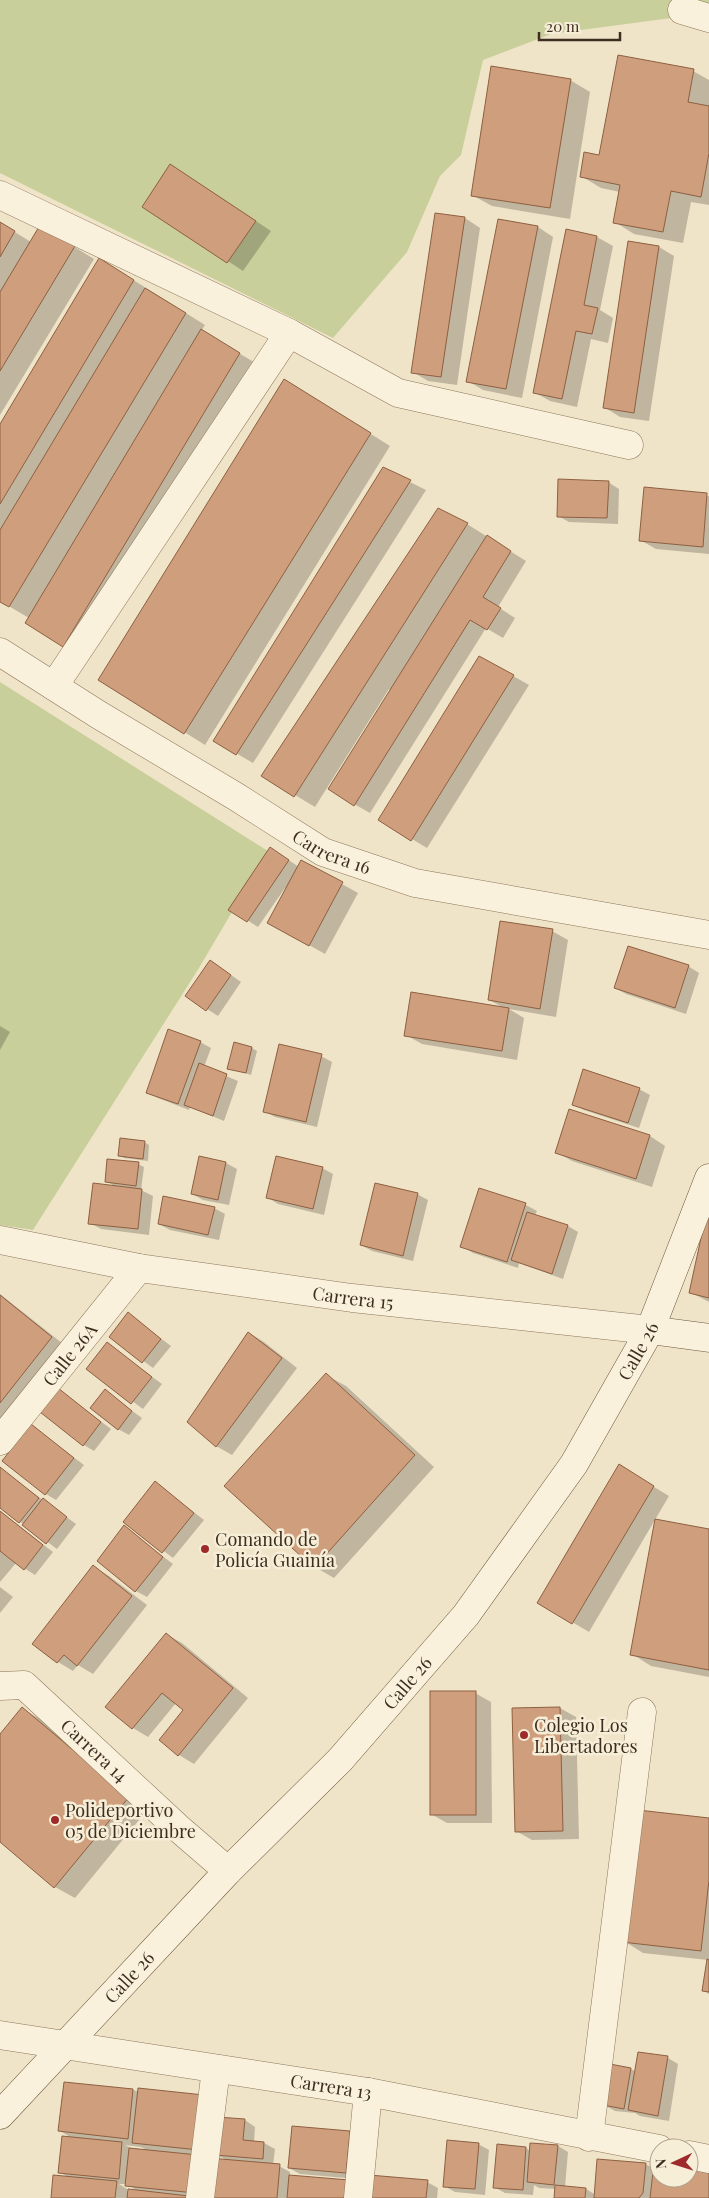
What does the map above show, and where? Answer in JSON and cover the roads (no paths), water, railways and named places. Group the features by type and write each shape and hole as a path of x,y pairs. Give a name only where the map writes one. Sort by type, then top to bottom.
{"street":[{"path":"682,10 709,18"},
{"path":"0,195 289,333 398,393 629,445"},
{"path":"54,686 289,333"},
{"name":"Carrera 16","path":"0,652 323,852 415,883 709,934"},
{"name":"Calle 26","path":"0,2115 228,1871 340,1760 466,1615 574,1464 650,1330 709,1178"},
{"name":"Carrera 15","path":"0,1240 139,1268 352,1298 709,1338"},
{"name":"Calle 26A","path":"0,1441 139,1268"},
{"name":"Carrera 14","path":"0,1686 24,1685 177,1827 228,1871"},
{"path":"589,2137 642,1712"},
{"name":"Carrera 13","path":"0,2035 368,2092 649,2147"},
{"path":"200,2198 216,2069"},
{"path":"358,2198 368,2092"}],"place":[{"name":"Comando de Policía Guainía","path":"205,1549"},
{"name":"Colegio Los Libertadores","path":"524,1735"},
{"name":"Polideportivo 05 de Diciembre","path":"55,1820"}]}
